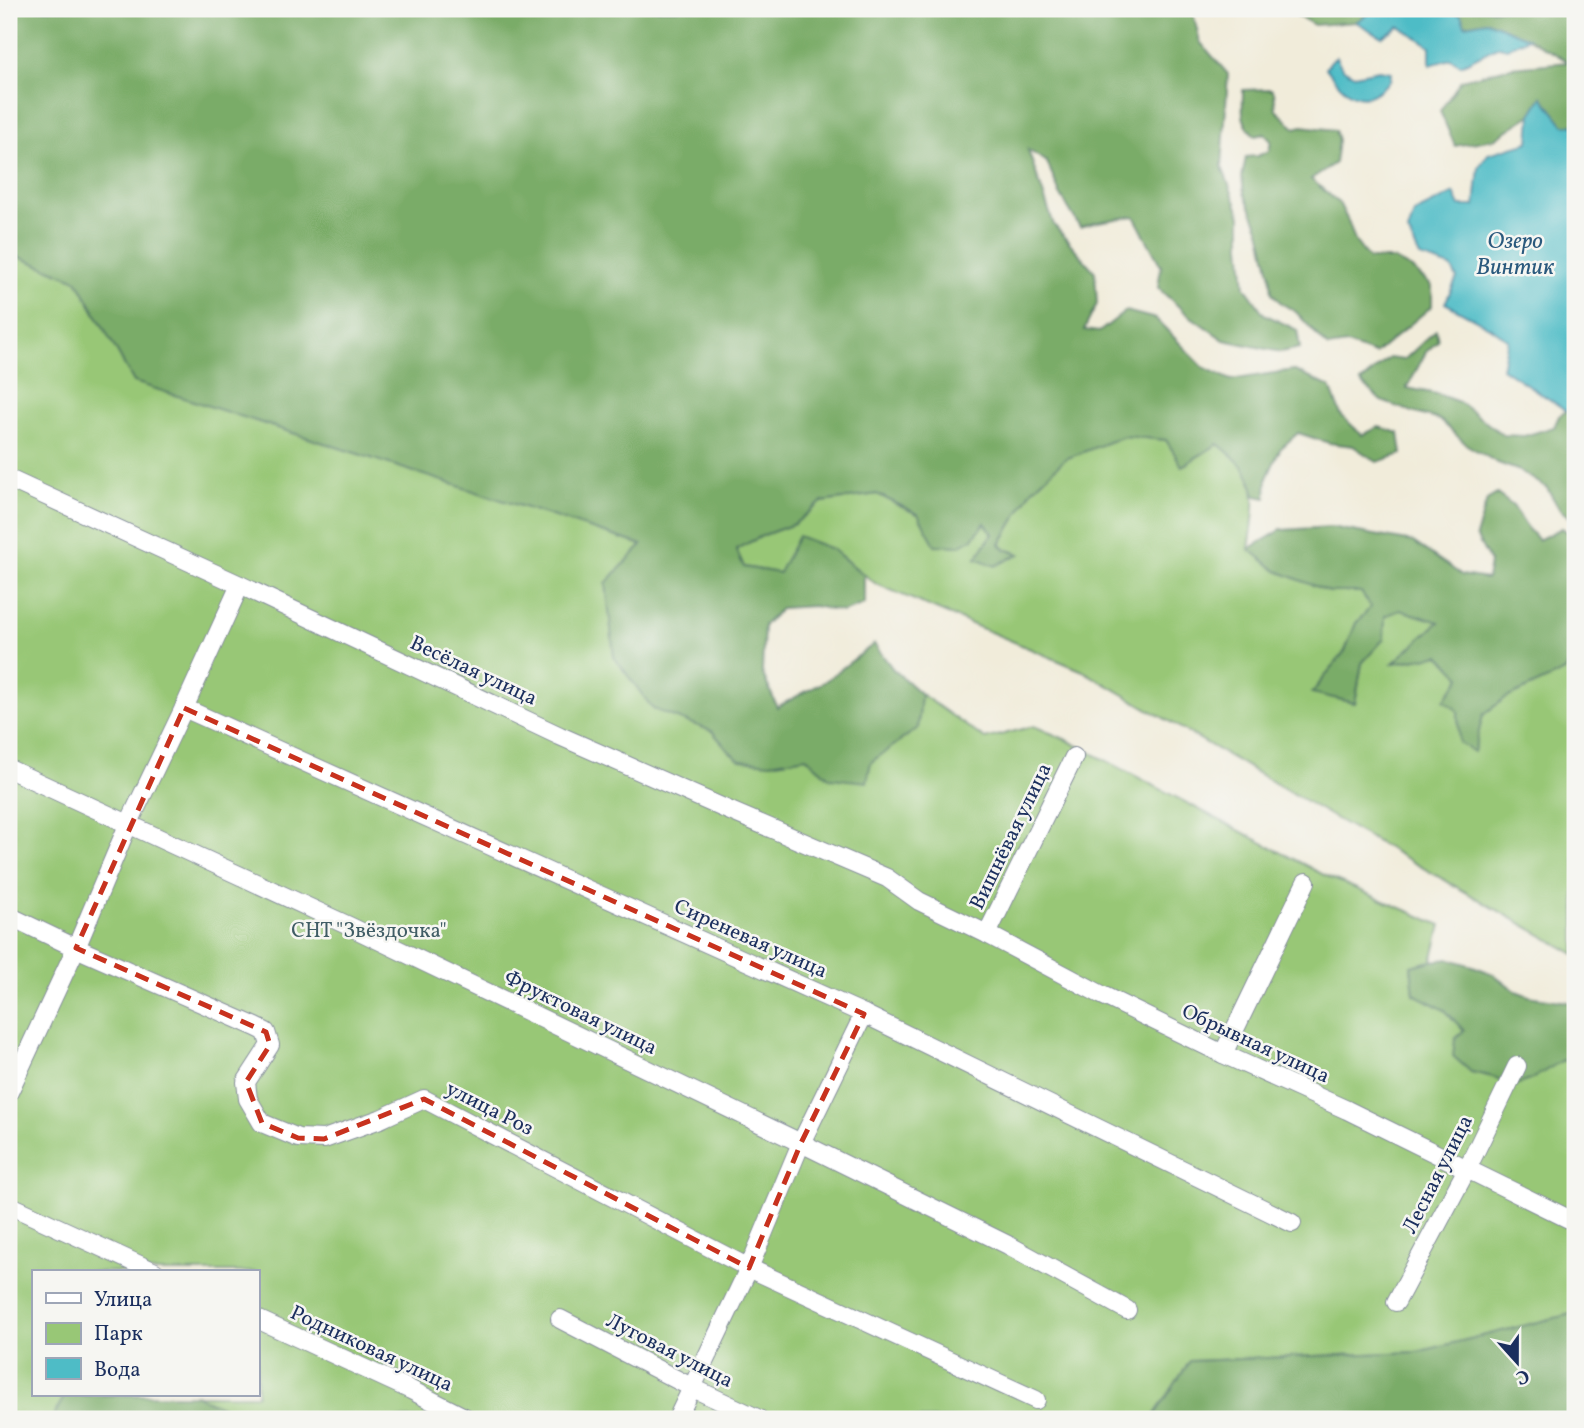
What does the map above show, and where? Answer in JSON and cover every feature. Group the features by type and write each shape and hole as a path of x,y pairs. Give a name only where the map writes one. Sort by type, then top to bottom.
{"street":[{"name":"Весёлая улица","path":"9,479 240,584 572,742 887,878 919,901"},
{"path":"9,1092 15,1066 76,948 128,825 240,584"},
{"name":"Сиреневая улица","path":"184,708 864,1014 1292,1223"},
{"name":"Вишнёвая улица","path":"987,934 1074,757"},
{"name":"Фруктовая улица","path":"9,769 349,926 801,1143 1008,1245 1127,1310"},
{"path":"1223,1054 1306,882"},
{"name":"Обрывная улица","path":"919,901 1102,995 1347,1110 1575,1222"},
{"name":"улица Роз","path":"9,916 266,1032 270,1045 246,1082 248,1099 262,1123 298,1138 324,1139 380,1119 424,1099 749,1268 1036,1400"},
{"path":"677,1419 749,1268 801,1143 864,1014"},
{"name":"Лесная улица","path":"1396,1302 1468,1169 1517,1066"},
{"path":"9,1205 151,1270"},
{"name":"Луговая улица","path":"560,1319 759,1419"},
{"name":"Родниковая улица","path":"259,1321 468,1419"}],"highlighted area":[{"path":"184,708 864,1014 801,1143 749,1268 424,1099 324,1139 298,1138 262,1123 246,1082 270,1045 266,1032 76,948"}],"green space":[{"path":"9,9 1187,9 1193,13 1200,42 1228,74 1222,167 1241,216 1245,287 1264,314 1297,330 1300,348 1281,352 1224,340 1187,314 1158,288 1161,266 1134,216 1080,227 1060,194 1047,162 1028,150 1054,225 1095,272 1097,304 1084,330 1099,332 1126,311 1156,319 1203,367 1231,380 1293,370 1330,387 1341,415 1362,435 1379,427 1399,433 1402,454 1377,462 1353,446 1329,443 1298,433 1280,449 1267,478 1266,498 1255,496 1250,479 1242,466 1218,444 1182,466 1166,440 1124,436 1065,459 1032,490 1000,544 1005,549 1020,554 995,566 976,558 993,534 985,523 973,538 959,546 935,545 918,514 877,494 822,502 794,524 736,549 744,567 779,573 798,536 832,549 864,575 864,604 843,612 814,606 782,608 764,625 762,672 777,707 824,682 874,644 893,669 921,694 918,728 871,762 867,782 830,778 806,757 770,763 740,760 712,731 653,709 614,657 606,583 642,545 134,382 77,280 9,253"},
{"path":"1286,9 1376,9 1356,22 1314,25"},
{"path":"1445,9 1575,9 1575,126 1564,125 1542,97 1531,115 1494,139 1455,146 1440,111 1461,80 1511,67 1569,62 1528,38 1487,21 1465,25 1461,15"},
{"path":"1271,89 1274,92 1276,110 1295,128 1302,126 1335,130 1338,140 1335,163 1311,179 1339,203 1355,241 1369,259 1393,259 1412,269 1432,286 1432,306 1375,354 1347,344 1328,347 1296,312 1281,303 1272,293 1260,230 1244,193 1242,177 1246,157 1269,151 1271,141 1265,134 1255,136 1246,125 1243,115 1243,90"},
{"name":"СНТ \"Звёздочка\"","path":"9,253 77,280 134,382 642,545 653,709 712,731 729,751 770,763 806,757 830,778 871,762 918,728 921,694 985,739 1034,726 1067,740 1324,875 1441,925 1432,961 1411,966 1414,994 1445,1010 1465,1031 1471,1072 1493,1077 1548,1068 1563,1060 1575,1064 1575,1313 1417,1352 1190,1361 1152,1419 250,1419 197,1396 259,1396 259,1270 32,1270 32,1396 64,1396 52,1419 9,1419"},
{"path":"1436,330 1438,341 1426,352 1407,388 1459,402 1503,435 1524,436 1554,427 1559,416 1575,406 1573,519 1560,510 1547,488 1520,471 1498,463 1467,445 1440,420 1381,401 1361,382 1389,358 1404,360"},
{"path":"1124,436 1166,440 1183,466 1218,444 1240,462 1251,482 1254,515 1249,549 1329,592 1361,592 1372,608 1356,623 1345,651 1312,693 1355,703 1362,663 1383,639 1385,616 1400,609 1439,621 1395,663 1440,655 1462,677 1458,711 1459,742 1483,715 1504,699 1565,671 1575,653 1575,954 1083,671 876,584 832,549 779,573 744,567 736,549 794,524 822,502 878,494 973,538 985,523 993,533 976,558 1019,554 1000,545 1032,490 1065,459"},
{"path":"1497,494 1513,506 1538,540 1562,528 1575,538 1575,653 1565,671 1504,699 1483,715 1474,752 1459,742 1458,711 1444,700 1461,677 1440,655 1393,663 1439,622 1400,610 1385,616 1384,639 1362,663 1355,703 1312,693 1345,651 1356,623 1371,607 1361,592 1330,592 1277,571 1249,549 1281,530 1331,527 1413,542 1462,575 1487,579 1490,562 1476,536 1487,500"},
{"path":"1450,959 1493,974 1516,991 1529,996 1575,1003 1575,1063 1563,1060 1530,1080 1515,1085 1471,1072 1453,1056 1455,1039 1464,1031 1445,1010 1414,994 1411,966"},
{"path":"1575,1313 1575,1419 1152,1419 1190,1361 1417,1352"},
{"path":"64,1396 197,1396 250,1419 52,1419"}],"water":[{"path":"1376,9 1445,9 1461,15 1465,25 1487,21 1528,38 1507,48 1499,46 1461,65 1451,59 1430,65 1430,46 1399,26 1382,37 1356,22"},
{"path":"1336,57 1342,68 1354,75 1379,70 1391,72 1390,81 1371,95 1364,97 1351,94 1326,68"},
{"name":"Озеро Винтик","path":"1542,97 1564,125 1575,126 1575,408 1567,411 1502,368 1508,340 1445,303 1457,278 1451,267 1420,257 1408,232 1414,213 1454,193 1460,206 1475,206 1479,167 1488,154 1529,142 1531,115"}]}
